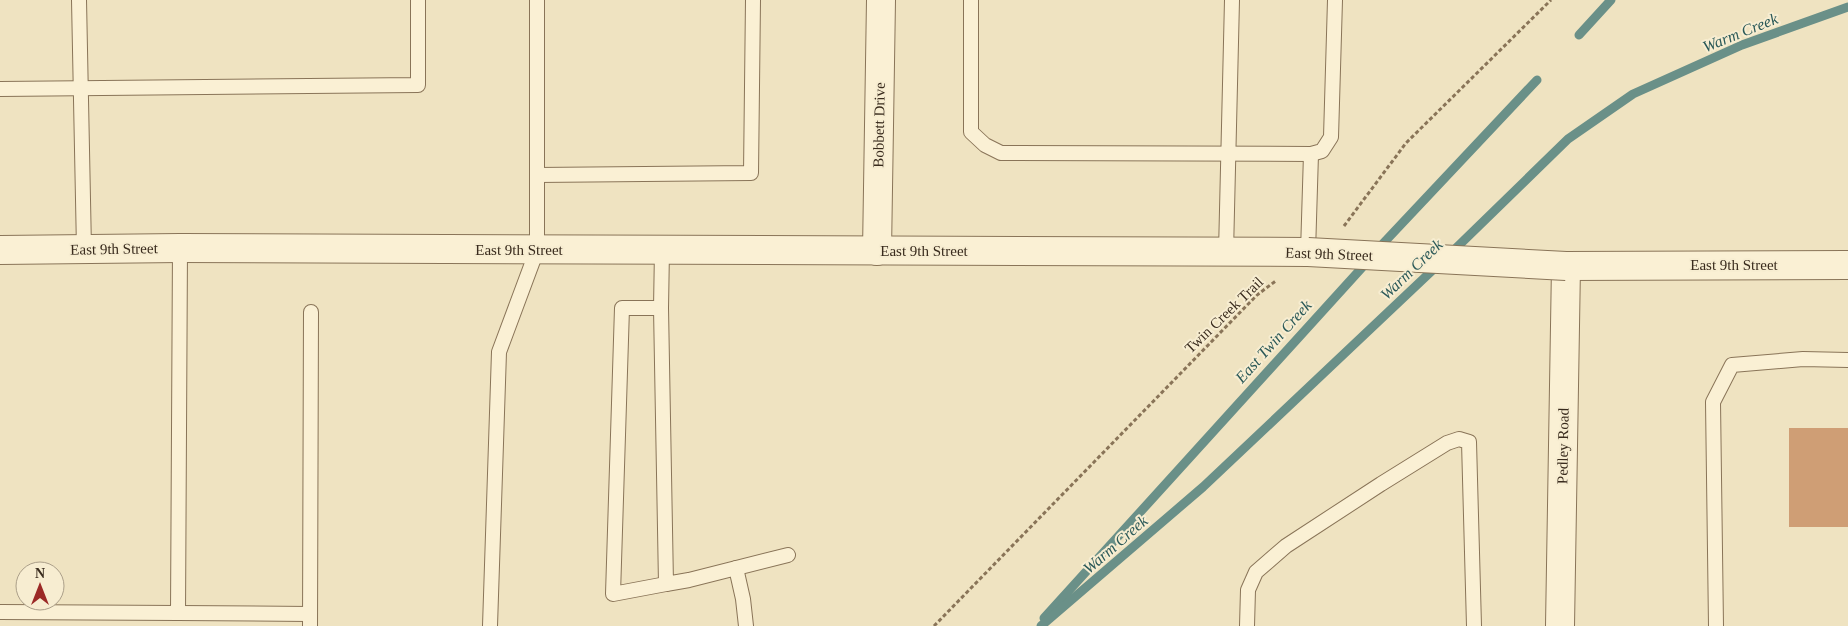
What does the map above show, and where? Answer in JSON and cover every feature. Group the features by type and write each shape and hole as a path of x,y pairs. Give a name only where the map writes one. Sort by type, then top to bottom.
{"street":[{"name":"Bobbett Drive","path":"876,251 881,0"},
{"name":"East 9th Street","path":"0,250 180,248 1308,252 1566,266 1848,265"},
{"name":"Pedley Road","path":"1560,626 1566,266"}],"lane":[{"path":"79,0 84,249"},
{"path":"0,88 418,85 418,0"},
{"path":"490,626 499,352 537,250 537,0"},
{"path":"537,175 751,173 753,0"},
{"path":"971,0 971,132 985,145 1001,153 1227,154 1311,154 1322,151 1331,137 1335,0"},
{"path":"1226,252 1232,0"},
{"path":"1308,252 1311,154"},
{"path":"178,613 180,248"},
{"path":"662,250 661,308 666,584"},
{"path":"661,308 622,308 613,594 689,580 788,555"},
{"path":"0,612 107,619 178,613 310,620 311,312"},
{"path":"1716,626 1714,402 1717,394 1732,365 1803,359 1848,360"},
{"path":"1248,626 1248,590 1256,572 1286,546 1381,484 1447,444 1459,439 1469,442 1474,626"},
{"path":"736,568 744,599 746,626"}],"path":[{"path":"1340,232 1406,143 1551,0"},
{"name":"Twin Creek Trail","path":"934,626 1257,295 1280,278"}],"building":[{"path":"1789,428 1848,428 1848,527 1789,527"}],"waterway":[{"name":"East Twin Creek","path":"1579,35 1611,0"},
{"name":"Warm Creek","path":"1451,253 1568,139 1633,94 1742,45 1848,7"},
{"name":"East Twin Creek","path":"1376,251 1537,80"},
{"name":"East Twin Creek","path":"1044,618 1368,261"},
{"name":"Warm Creek","path":"1041,626 1203,487 1438,265"}]}
